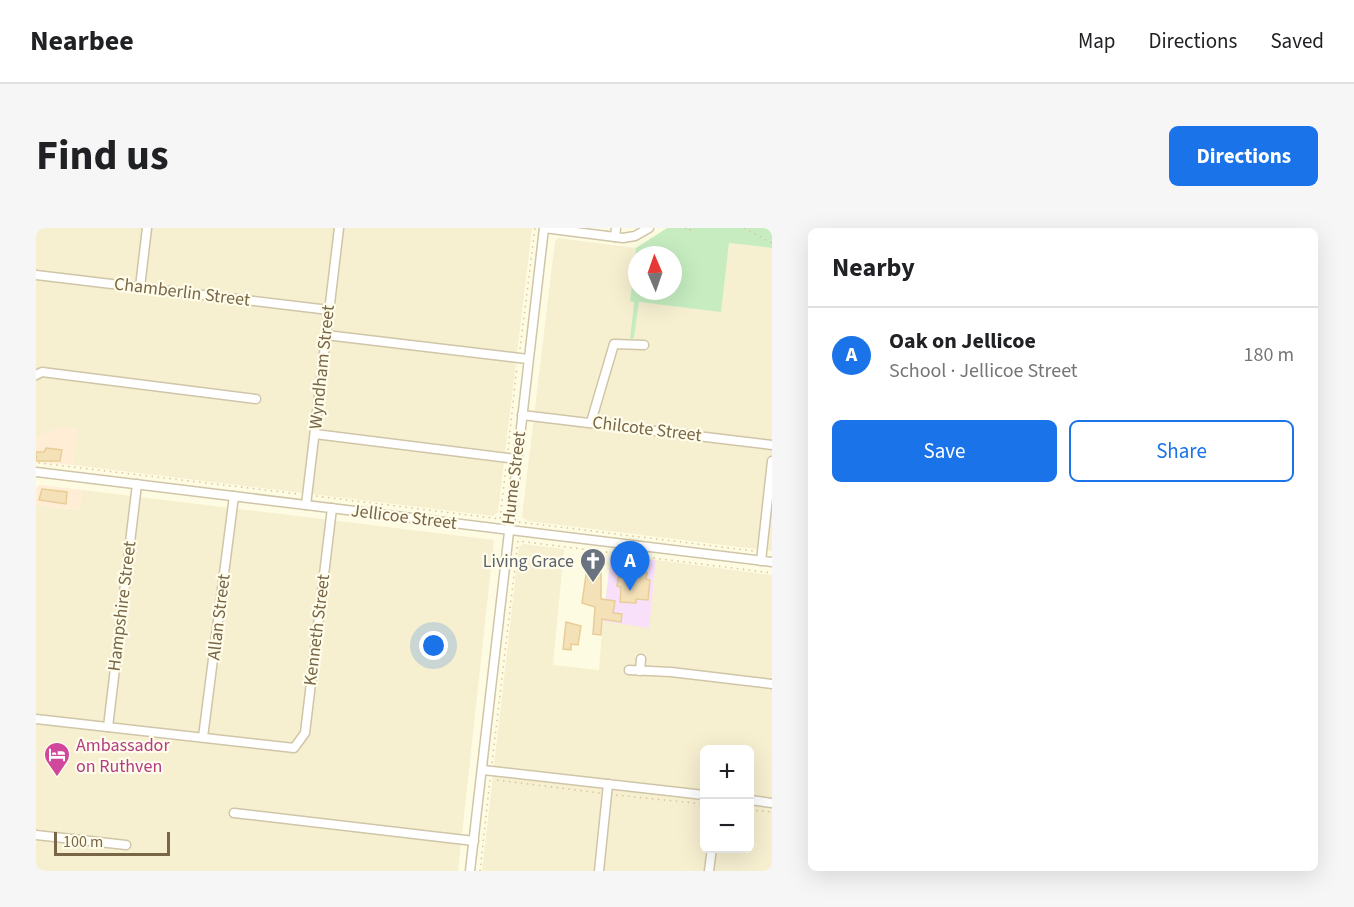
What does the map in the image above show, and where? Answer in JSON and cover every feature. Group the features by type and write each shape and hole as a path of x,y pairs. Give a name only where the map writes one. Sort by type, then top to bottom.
{"street":[{"path":"140,286 147,228"},
{"name":"Wyndham Street","path":"306,505 339,228"},
{"path":"544,228 635,236 649,228"},
{"name":"Hume Street","path":"470,871 488,774 512,458 522,415 523,358 544,228"},
{"name":"Chamberlin Street","path":"36,275 329,310"},
{"path":"326,335 523,358"},
{"path":"591,422 614,344 644,345"},
{"path":"36,375 42,372 256,399"},
{"name":"Chilcote Street","path":"522,415 772,445"},
{"path":"315,434 512,458"},
{"path":"761,556 772,462"},
{"name":"Jellicoe Street","path":"36,472 508,530 761,556 772,562"},
{"name":"Hampshire Street","path":"108,727 137,484"},
{"name":"Allan Street","path":"203,737 234,496"},
{"name":"Kenneth Street","path":"203,737 294,748 305,733 332,508"},
{"path":"640,672 641,659"},
{"path":"629,670 671,672 772,684"},
{"path":"36,719 203,737"},
{"path":"488,774 608,789 700,795"},
{"path":"599,871 608,789"},
{"path":"754,800 772,802"},
{"path":"234,813 474,841"},
{"path":"36,835 126,845"},
{"path":"709,871 711,853"}],"path":[{"path":"36,457 39,464 500,519 512,458 535,228"},
{"path":"685,228 688,231 694,228"},
{"path":"744,228 772,243"},
{"path":"519,522 761,556"},
{"path":"480,871 488,774 518,541 772,573"},
{"path":"488,774 700,803"},
{"path":"754,811 772,813"}],"shaded area":[{"path":"36,228 532,228 498,512 493,516 73,465 77,429 60,427 36,438"},
{"path":"558,238 628,247 628,300 634,301 630,338 634,337 639,302 721,311 729,243 772,248 772,551 528,521 522,517 555,241"},
{"path":"60,427 77,429 73,465 36,462 36,438"},
{"path":"40,485 82,490 80,510 36,505 36,488"},
{"path":"82,490 494,540 458,871 36,871 36,505 80,510"},
{"path":"523,544 564,549 553,665 599,670 603,621 649,627 656,560 772,575 772,871 482,871 519,547"},
{"path":"611,554 656,560 649,628 603,621"}],"green space":[{"path":"667,228 772,228 772,248 729,243 721,312 639,302 634,338 630,339 634,302 630,301 682,300 682,246 639,246"}],"building":[{"path":"46,448 62,450 60,461 36,461 36,452 44,452"},
{"path":"42,489 67,492 66,504 39,500"},
{"path":"588,561 601,563 601,599 615,601 613,613 622,614 621,622 602,619 601,635 593,634 595,607 582,603"},
{"path":"633,571 647,573 646,579 650,580 648,600 636,599 636,603 620,602 621,587 617,586 619,574 632,575"},
{"path":"566,622 581,626 578,645 571,644 571,650 563,649"}],"place":[{"name":"Living Grace","path":"593,584"},
{"name":"Oak on Jellicoe","path":"630,591"},
{"name":"Ambassador on Ruthven","path":"57,778"}]}
